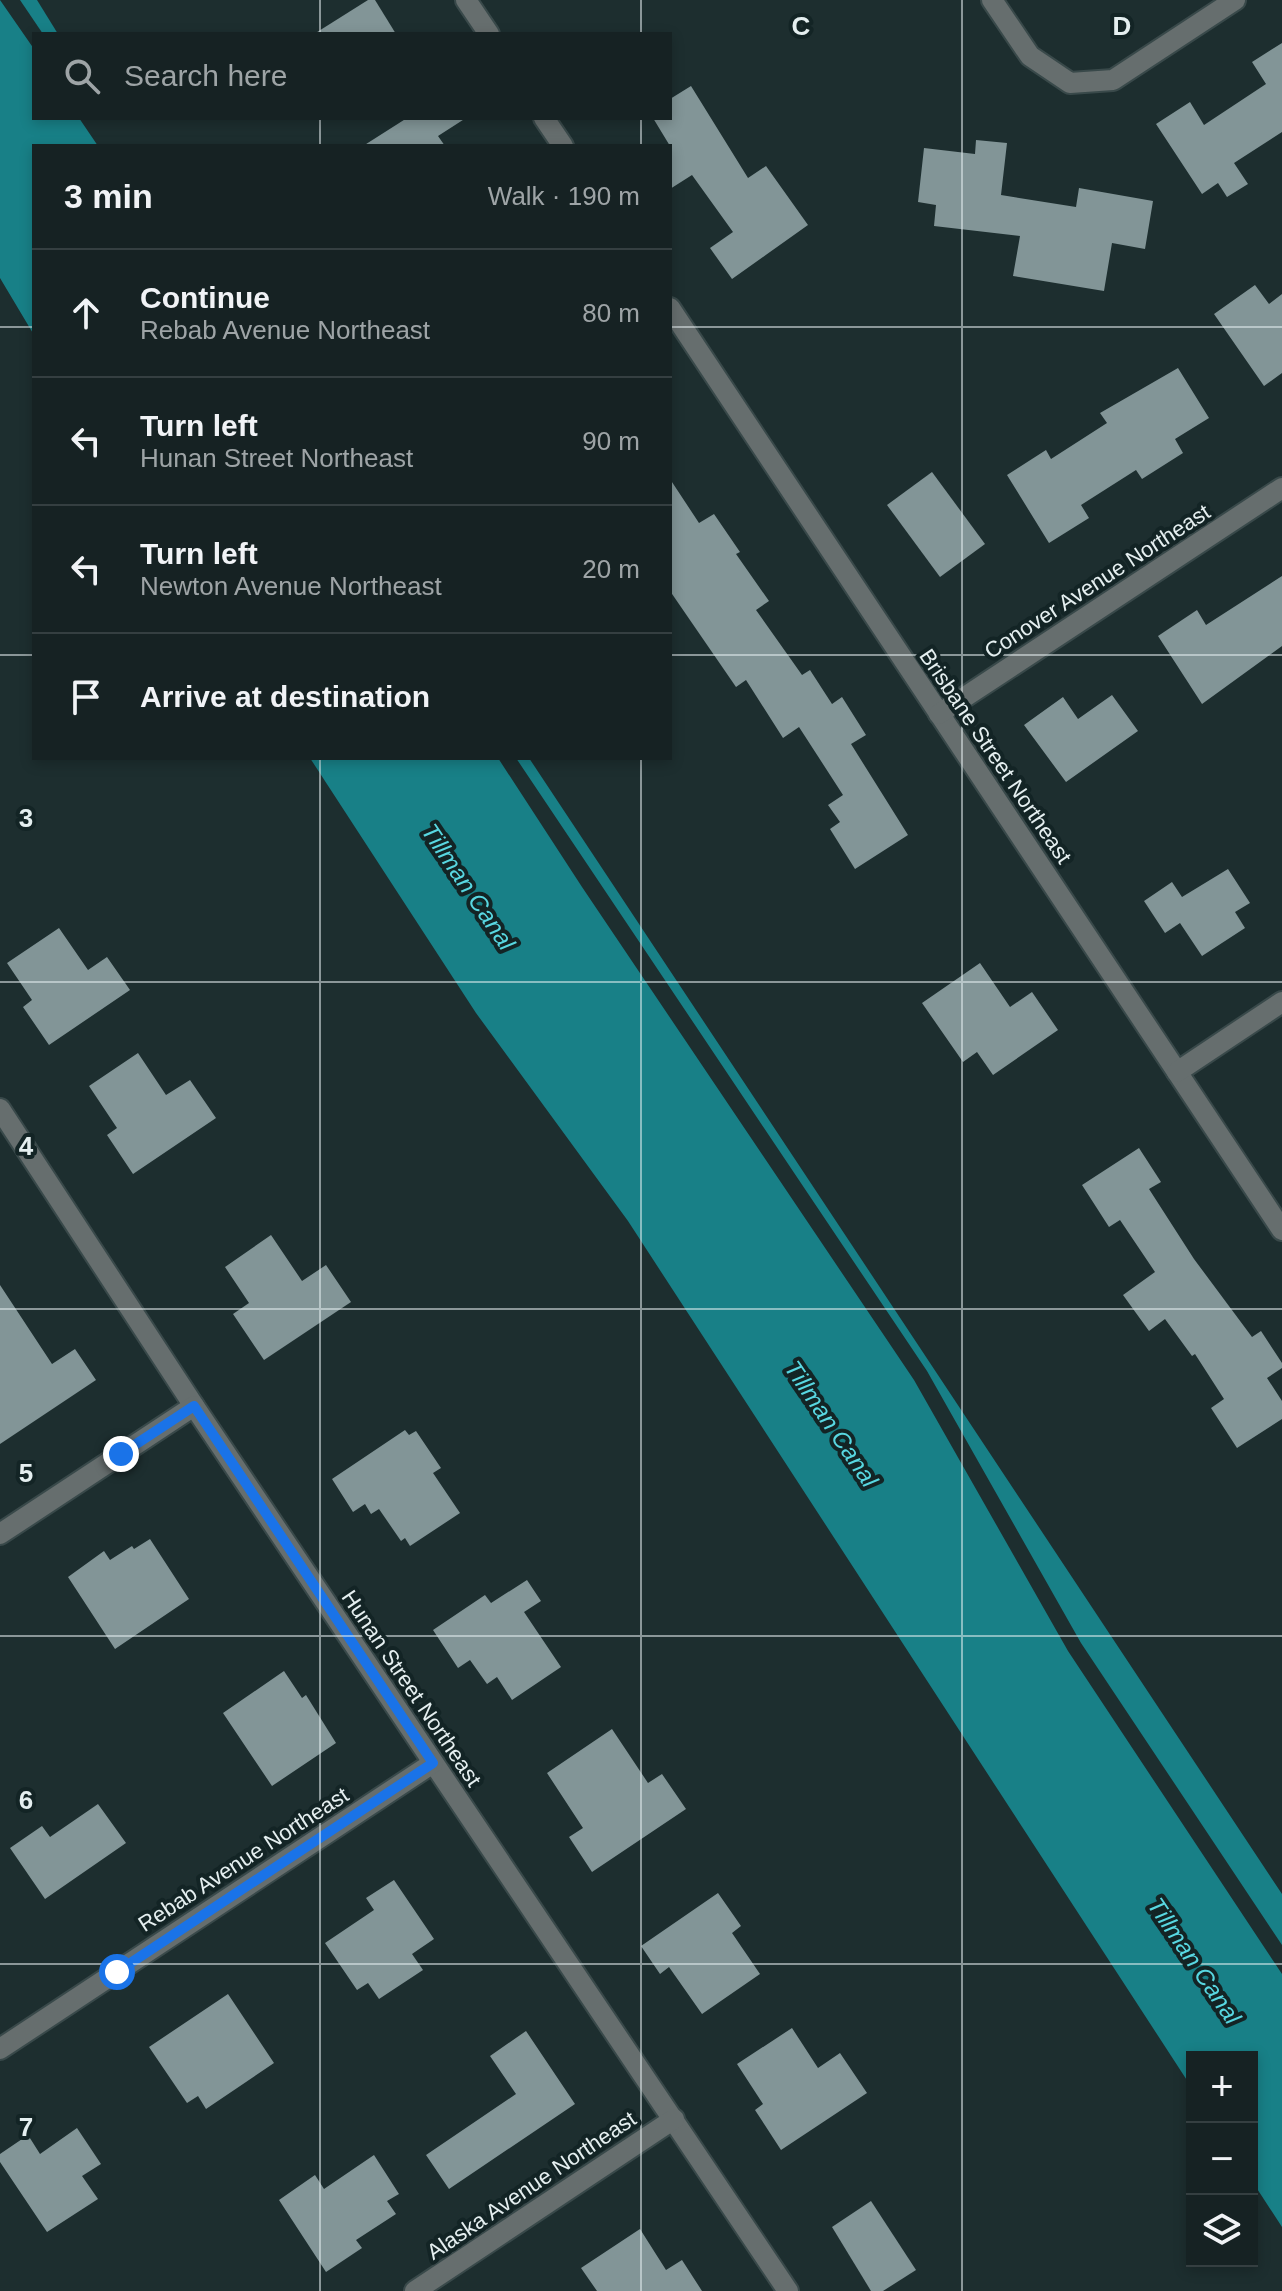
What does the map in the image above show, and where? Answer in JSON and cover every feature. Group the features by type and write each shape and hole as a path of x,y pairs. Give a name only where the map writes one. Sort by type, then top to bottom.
{"street":[{"path":"466,0 488,32"},
{"path":"992,0 1030,56 1070,83 1113,80 1235,0"},
{"path":"545,120 562,144"},
{"name":"Brisbane Street Northeast","path":"672,311 1282,1230"},
{"name":"Conover Avenue Northeast","path":"939,714 1282,488"},
{"path":"1177,1072 1282,1002"},
{"name":"Hunan Street Northeast","path":"0,1109 194,1406 788,2291"},
{"path":"0,1534 194,1406"},
{"name":"Rebab Avenue Northeast","path":"0,2049 433,1763"},
{"name":"Alaska Avenue Northeast","path":"415,2291 674,2119"}],"water":[{"path":"0,0 32,46 32,120 80,120 97,144 32,144 32,332 0,278"},
{"path":"20,0 37,0 57,32 42,32"},
{"name":"Tillman Canal","path":"311,760 499,760 914,1380 1068,1651 1282,1974 1282,2227 1258,2190 1258,2051 1186,2051 1186,2079 628,1221 476,1013"},
{"path":"517,760 530,760 1282,1894 1282,1945 1081,1643 927,1371"}],"building":[{"path":"368,0 375,0 395,32 317,32"},
{"path":"1282,43 1282,132 1234,163 1248,184 1227,197 1218,183 1202,194 1156,124 1190,102 1204,125 1266,84 1252,62"},
{"path":"691,86 748,178 766,166 808,225 732,279 710,248 733,232 692,175 672,188 672,144 669,144 654,120 672,120 672,98"},
{"path":"404,120 463,120 438,136 444,144 366,144"},
{"path":"976,140 1007,143 1001,195 1076,207 1079,188 1153,201 1145,249 1112,243 1104,291 1013,276 1020,236 934,226 936,205 918,202 924,148 975,154"},
{"path":"1255,285 1269,304 1282,294 1282,373 1264,386 1214,314"},
{"path":"1178,368 1209,418 1175,439 1183,453 1142,479 1136,470 1081,505 1089,518 1049,543 1007,475 1046,450 1051,459 1107,423 1100,413"},
{"path":"932,472 985,544 940,577 887,505"},
{"path":"672,482 699,523 714,514 740,552 736,554 769,601 756,610 802,675 810,670 832,704 842,697 866,735 851,744 908,835 855,869 830,829 840,822 828,805 843,795 799,727 783,738 746,680 736,687 672,594"},
{"path":"1282,576 1282,646 1202,704 1158,636 1197,610 1206,625"},
{"path":"1112,695 1138,731 1066,782 1024,725 1063,697 1078,719"},
{"path":"1228,869 1250,903 1235,912 1245,928 1202,956 1180,923 1165,933 1144,901 1172,882 1182,897"},
{"path":"59,928 88,970 107,957 130,990 49,1045 23,1007 32,1000 7,963"},
{"path":"980,963 1010,1007 1032,992 1058,1030 993,1075 977,1052 963,1062 922,1003"},
{"path":"138,1053 166,1095 190,1080 216,1118 133,1174 107,1135 117,1128 89,1086"},
{"path":"1139,1148 1161,1182 1149,1189 1194,1259 1252,1337 1261,1331 1282,1363 1282,1368 1267,1378 1282,1401 1282,1419 1237,1448 1211,1408 1224,1399 1195,1354 1192,1356 1165,1319 1149,1331 1123,1295 1155,1272 1120,1220 1109,1227 1082,1185"},
{"path":"271,1235 302,1281 326,1265 351,1302 264,1360 233,1314 249,1303 225,1267"},
{"path":"0,1285 52,1364 75,1349 96,1380 0,1444"},
{"path":"405,1430 409,1435 416,1431 441,1468 433,1473 460,1513 410,1546 405,1538 401,1541 379,1509 371,1514 365,1504 353,1512 332,1479"},
{"path":"150,1539 189,1599 115,1649 68,1577 104,1551 110,1560"},
{"path":"527,1580 541,1601 524,1612 561,1667 512,1700 497,1677 487,1684 470,1660 458,1668 433,1630 485,1595 491,1603"},
{"path":"284,1671 302,1698 306,1695 336,1743 272,1786 223,1713"},
{"path":"612,1729 648,1783 662,1774 686,1809 592,1872 569,1837 583,1828 547,1773"},
{"path":"98,1804 126,1843 45,1899 10,1848 42,1826 50,1837"},
{"path":"394,1880 434,1939 412,1954 423,1970 379,1999 368,1983 357,1990 325,1943 374,1910 366,1898"},
{"path":"718,1893 741,1926 732,1933 760,1974 702,2014 669,1967 660,1974 641,1946"},
{"path":"228,1994 274,2063 206,2109 198,2096 187,2103 149,2047"},
{"path":"792,2028 818,2068 840,2053 867,2093 781,2150 755,2110 763,2104 737,2064"},
{"path":"526,2031 575,2104 449,2189 426,2155 516,2094 490,2056"},
{"path":"77,2128 101,2164 82,2176 98,2199 47,2232 0,2162 0,2154 28,2135 40,2154"},
{"path":"374,2155 399,2194 387,2201 396,2214 356,2240 362,2248 326,2272 279,2200 315,2175 324,2189"},
{"path":"871,2201 916,2270 883,2291 871,2291 832,2227"},
{"path":"640,2229 666,2270 682,2260 702,2291 597,2291 581,2268"}],"route":[{"path":"117,1972 433,1763 194,1406 121,1454"}]}
